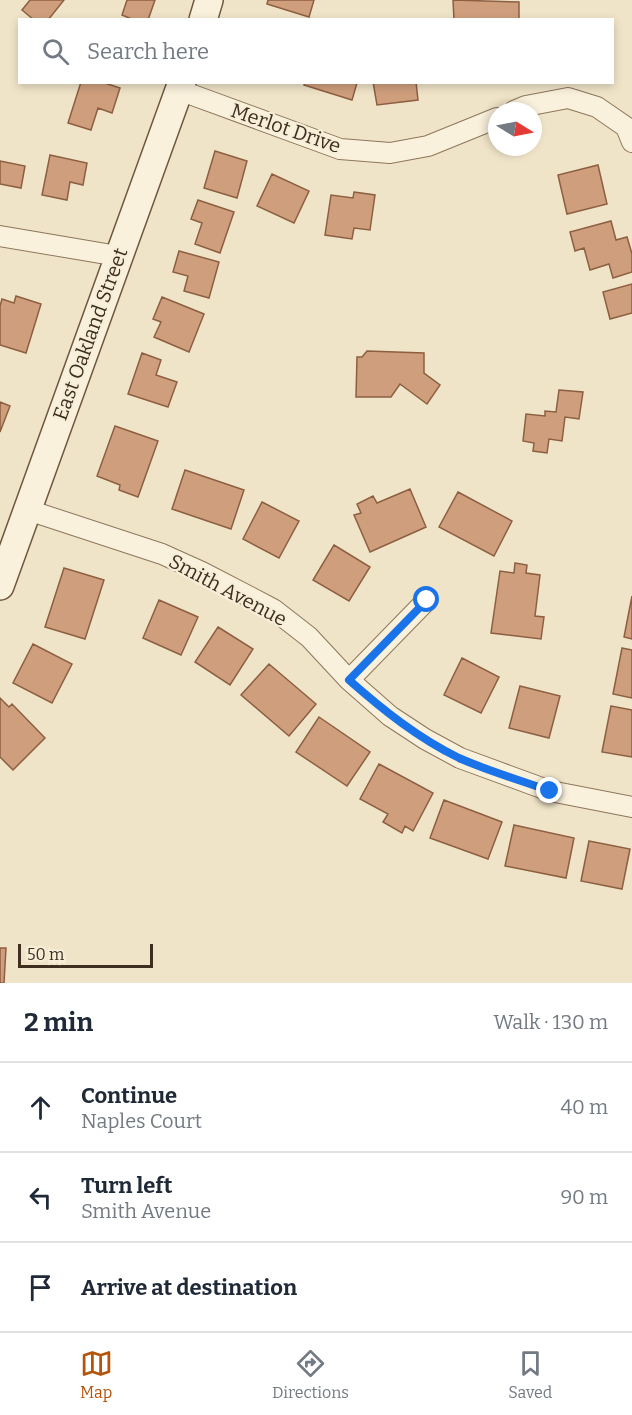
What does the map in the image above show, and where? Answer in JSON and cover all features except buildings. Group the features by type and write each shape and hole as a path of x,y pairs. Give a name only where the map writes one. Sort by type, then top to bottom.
{"street":[{"path":"204,18 209,0"},
{"name":"Merlot Drive","path":"181,86 340,149 390,153 428,147 488,122"},
{"name":"East Oakland Street","path":"0,586 181,86"},
{"path":"542,103 568,98 597,107 626,127 632,142"},
{"path":"0,236 118,256"},
{"name":"Smith Avenue","path":"28,510 162,554 273,609 309,636 349,680 390,716 460,758 550,791 632,807"},
{"path":"349,680 427,600"}],"route":[{"path":"427,600 349,680 390,716 425,739 460,758 550,791"}]}
